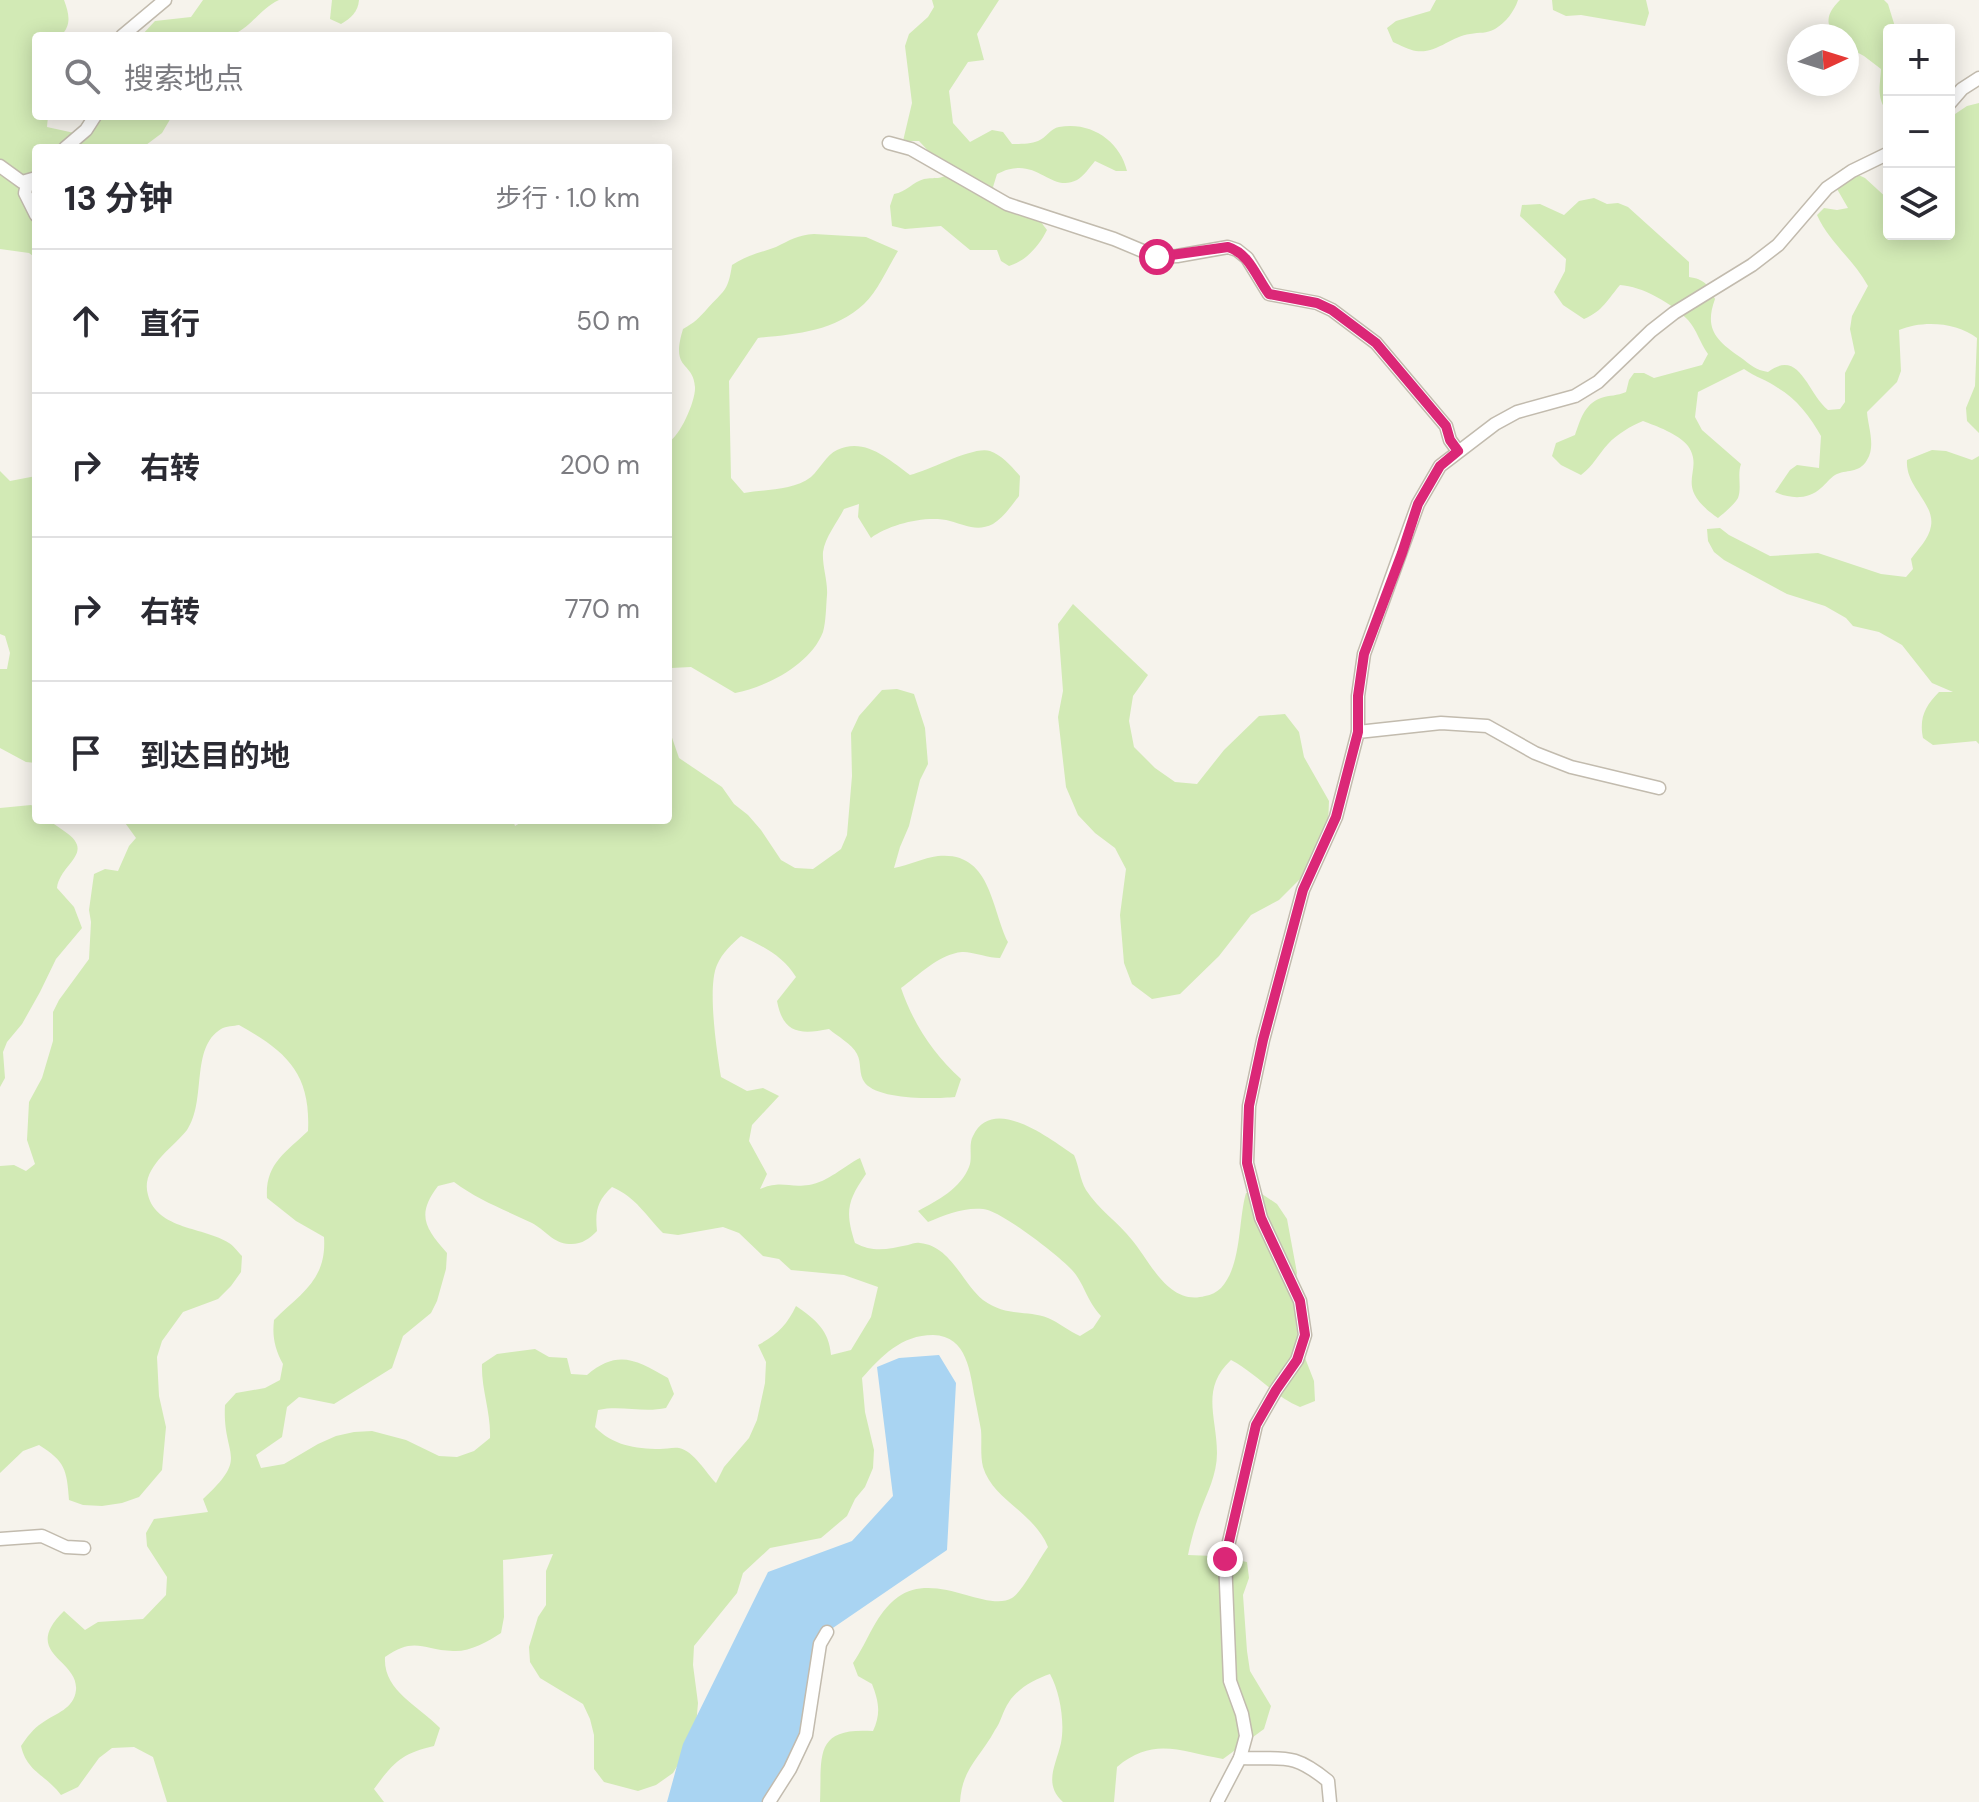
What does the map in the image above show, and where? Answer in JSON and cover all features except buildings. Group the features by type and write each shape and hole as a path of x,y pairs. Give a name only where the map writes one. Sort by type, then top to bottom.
{"street":[{"path":"127,32 165,0"},
{"path":"1955,97 1979,78"},
{"path":"70,144 92,120"},
{"path":"889,143 911,149 1007,204 1114,239 1157,257 1228,247 1237,250 1247,258 1269,294 1324,306 1376,343 1446,426 1450,440 1458,451"},
{"path":"1217,1802 1240,1758 1246,1736 1230,1681 1225,1559 1256,1425 1297,1360 1305,1335 1300,1301 1261,1218 1247,1163 1249,1106 1263,1040 1303,890 1336,817 1358,732 1358,696 1364,654 1418,504 1440,466 1458,451 1517,412 1575,396 1598,382 1674,313 1752,265 1778,245 1827,188 1883,156"},
{"path":"0,166 22,182 32,180"},
{"path":"32,180 25,193 32,207"},
{"path":"1358,732 1441,723 1487,726 1535,753 1571,767 1659,788"},
{"path":"0,1539 42,1536 66,1547 84,1548"},
{"path":"769,1802 790,1769 806,1735 820,1644 827,1632"},
{"path":"1240,1758 1290,1757 1311,1767 1328,1781 1330,1802"}],"green space":[{"path":"0,0 64,0 68,19 64,32 32,32 32,120 48,120 47,127 79,134 92,120 170,120 162,133 147,144 32,144 32,255 0,249"},
{"path":"203,0 279,0 238,32 145,32 155,21 191,17"},
{"path":"332,0 359,0 353,14 341,24 330,19"},
{"path":"932,0 999,0 977,34 984,60 968,62 949,91 953,123 970,142 992,130 1003,132 1012,144 1018,144 1038,141 1059,127 1082,127 1111,142 1127,171 1116,171 1095,161 1079,179 1067,183 1022,168 997,174 993,187 1000,198 1034,213 1047,230 1031,252 1009,266 1001,261 997,250 970,250 941,226 905,229 892,226 890,206 894,194 924,179 950,174 919,141 903,141 912,103 905,46 909,34 934,7"},
{"path":"1436,0 1518,0 1506,20 1489,32 1463,35 1423,51 1410,50 1393,42 1387,28 1396,21 1430,11"},
{"path":"1552,0 1646,0 1649,13 1645,26 1581,15 1566,16 1553,10"},
{"path":"1840,0 1884,0 1888,4 1894,24 1883,24 1883,104 1880,98 1881,69 1859,53 1859,24 1829,24 1833,9"},
{"path":"1979,103 1979,433 1967,421 1966,408 1975,386 1977,338 1950,326 1929,324 1899,330 1901,371 1897,382 1867,412 1871,443 1867,460 1856,469 1835,475 1810,495 1793,497 1775,492 1797,465 1819,468 1821,436 1791,397 1744,369 1698,392 1695,417 1702,430 1741,464 1738,498 1718,518 1704,506 1692,488 1694,464 1688,446 1673,434 1643,421 1612,440 1581,475 1561,465 1552,456 1556,443 1575,435 1590,404 1626,392 1634,373 1644,373 1654,378 1702,365 1708,354 1682,314 1666,302 1638,289 1620,285 1601,308 1584,319 1563,305 1554,292 1565,271 1566,259 1520,216 1522,205 1540,204 1564,215 1579,201 1594,198 1607,204 1618,203 1628,207 1689,262 1689,277 1699,279 1708,286 1715,299 1712,326 1724,345 1760,370 1768,372 1788,365 1796,369 1828,410 1840,409 1845,402 1845,373 1855,353 1850,329 1852,316 1868,286 1817,215 1824,208 1848,208 1837,189 1836,175 1843,168 1865,178 1883,194 1883,240 1955,240 1955,114"},
{"path":"803,235 866,237 898,251 874,292 864,304 840,321 814,330 758,338 729,381 731,478 744,493 787,487 804,482 830,455 847,447 857,446 876,452 910,475 983,450 999,455 1020,476 1019,496 1000,518 987,526 971,527 941,519 920,520 888,529 871,538 858,517 859,504 844,509 824,546 827,595 824,628 817,644 798,664 774,680 735,693 691,667 672,668 672,440 686,418 695,387 681,359 680,343 683,329 699,318 724,290 732,265"},
{"path":"1932,450 1946,451 1972,460 1979,456 1979,744 1976,741 1933,745 1923,738 1923,718 1930,702 1939,692 1953,692 1932,683 1902,645 1879,632 1853,626 1846,618 1825,606 1787,594 1724,560 1714,552 1708,541 1707,529 1720,528 1770,556 1818,553 1881,574 1906,577 1913,569 1911,559 1926,540 1931,526 1929,510 1910,478 1907,460"},
{"path":"0,471 10,481 32,477 32,763 0,748 0,669 7,669 10,653 5,636 0,634"},
{"path":"1073,604 1148,675 1133,696 1129,721 1134,747 1155,768 1175,782 1197,784 1224,750 1259,716 1285,714 1299,732 1304,757 1329,801 1327,852 1279,900 1251,915 1219,956 1180,994 1152,999 1132,984 1124,963 1120,915 1126,869 1115,848 1078,815 1066,787 1058,717 1063,691 1058,624"},
{"path":"897,689 914,694 925,728 928,764 920,780 909,826 894,868 938,856 956,857 969,863 986,884 1008,942 1000,958 965,952 953,954 937,961 901,988 925,1037 961,1079 955,1097 934,1098 907,1097 872,1089 863,1080 857,1054 844,1040 829,1029 809,1032 788,1026 777,1001 796,977 779,957 741,936 717,965 713,988 714,1020 721,1077 747,1091 763,1088 779,1096 752,1125 749,1141 767,1174 760,1189 774,1185 816,1183 860,1158 866,1174 855,1192 849,1215 855,1243 875,1249 917,1243 931,1246 948,1258 983,1300 1000,1309 1048,1318 1080,1336 1093,1328 1101,1316 1075,1274 1042,1244 991,1211 962,1210 928,1222 918,1211 954,1188 965,1175 970,1163 973,1136 982,1124 994,1119 1007,1119 1022,1124 1074,1155 1091,1197 1126,1233 1162,1280 1181,1295 1209,1295 1228,1278 1236,1255 1246,1193 1262,1194 1277,1204 1287,1219 1297,1273 1294,1289 1296,1325 1314,1381 1315,1401 1300,1407 1231,1360 1221,1371 1212,1404 1217,1453 1215,1469 1188,1555 1247,1562 1249,1578 1243,1595 1250,1671 1271,1706 1264,1729 1223,1759 1181,1750 1143,1752 1117,1767 1114,1802 1063,1802 1052,1781 1061,1743 1062,1717 1050,1674 1027,1685 1009,1702 964,1780 960,1802 820,1802 822,1758 830,1740 854,1731 873,1731 876,1725 878,1708 872,1684 858,1676 853,1663 890,1604 912,1590 928,1588 989,1600 1012,1598 1048,1547 1033,1524 1004,1498 988,1478 982,1462 981,1430 965,1358 954,1342 933,1335 902,1343 862,1378 865,1412 874,1450 873,1468 847,1516 821,1538 770,1548 743,1573 737,1593 694,1646 698,1703 695,1737 673,1773 656,1785 638,1791 604,1782 594,1769 594,1735 583,1704 540,1678 530,1662 529,1647 538,1617 546,1605 546,1571 553,1554 503,1560 504,1617 501,1633 466,1650 412,1646 385,1657 386,1669 396,1688 440,1728 434,1746 406,1756 374,1789 384,1802 167,1802 153,1757 134,1747 112,1748 99,1758 78,1787 61,1795 32,1767 21,1746 36,1728 64,1710 75,1696 75,1679 49,1647 52,1625 64,1611 85,1630 98,1622 143,1619 166,1595 167,1577 147,1546 146,1533 154,1519 208,1512 203,1499 218,1485 230,1464 225,1405 236,1393 265,1388 280,1380 283,1364 275,1343 274,1320 317,1275 324,1252 324,1237 296,1221 267,1198 273,1168 308,1131 308,1111 300,1079 270,1044 239,1025 223,1028 211,1038 205,1049 193,1118 187,1130 153,1167 147,1185 153,1206 161,1215 231,1244 242,1256 241,1272 231,1286 218,1299 183,1312 162,1341 157,1357 159,1396 166,1427 162,1470 139,1497 102,1506 83,1505 69,1500 63,1467 39,1445 23,1451 0,1473 0,1166 14,1165 26,1171 35,1164 27,1140 29,1102 42,1078 53,1041 53,1012 89,959 89,910 94,874 105,869 118,871 136,838 126,824 672,824 672,738 679,758 722,787 734,804 761,830 781,860 795,868 813,869 841,849 847,835 852,776 851,733 859,716 882,690","holes":["454,1182 532,1223 559,1242 573,1244 584,1241 597,1231 598,1207 612,1187 634,1201 663,1233 678,1235 723,1227 739,1233 763,1256 779,1259 791,1270 844,1275 878,1287 871,1317 851,1350 831,1355 828,1339 820,1326 796,1306 781,1329 758,1345 766,1362 757,1420 749,1438 724,1467 716,1483 684,1450 624,1445 595,1427 598,1410 666,1408 674,1394 668,1378 627,1360 608,1362 587,1375 571,1374 567,1358 549,1357 535,1349 497,1354 482,1364 490,1438 474,1451 457,1457 439,1456 406,1440 372,1431 354,1432 318,1444 284,1464 261,1468 256,1455 282,1437 287,1407 299,1397 334,1404 392,1368 403,1336 431,1313 446,1269 447,1253 426,1221 427,1205 438,1186"]},
{"path":"31,805 32,824 54,824 73,839 77,852 57,888 74,907 82,928 56,959 22,1024 7,1042 3,1052 5,1078 0,1087 0,808"}],"water":[{"path":"939,1355 956,1383 947,1550 827,1632 806,1735 769,1802 667,1802 683,1744 768,1572 852,1541 893,1496 877,1367 899,1358"}],"route":[{"path":"1157,257 1228,247 1247,258 1269,294 1317,303 1332,310 1376,343 1446,426 1450,440 1458,451 1440,466 1418,504 1364,654 1358,696 1358,732 1336,817 1303,890 1263,1040 1249,1106 1247,1163 1261,1218 1300,1301 1305,1335 1297,1360 1256,1425 1225,1559"}]}
